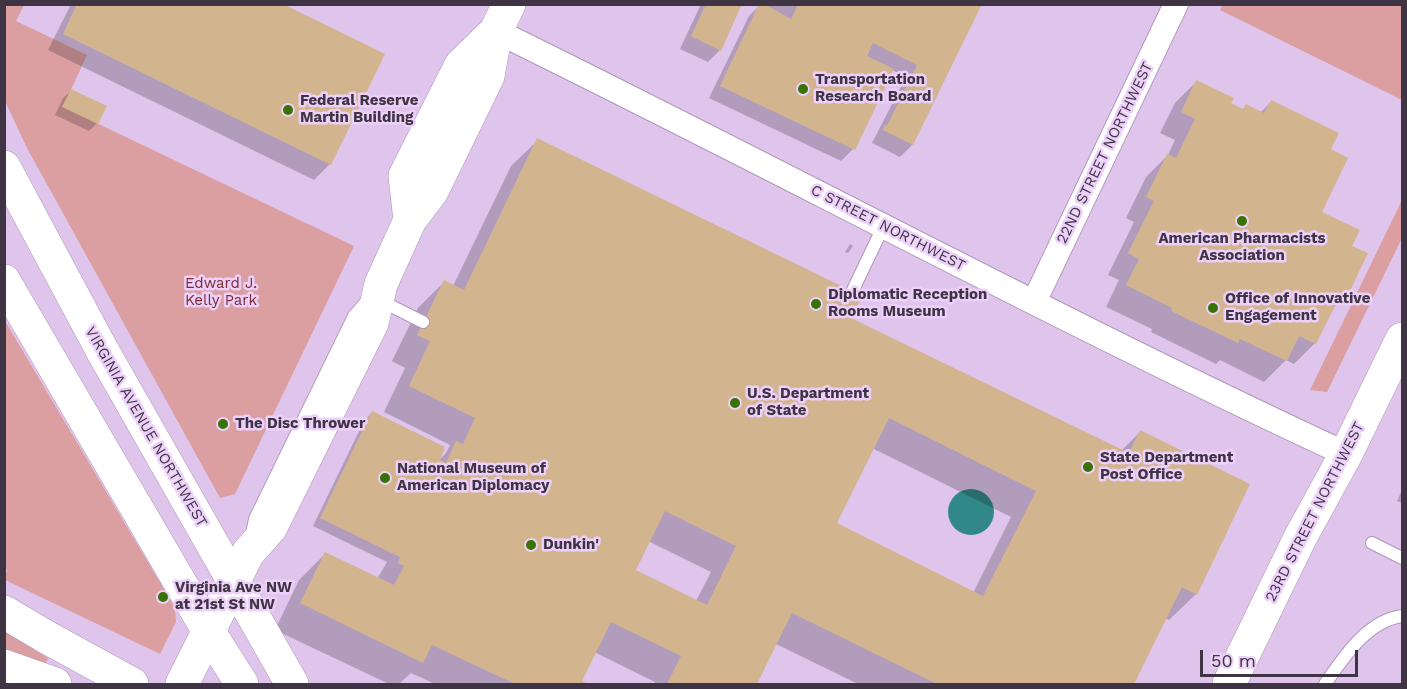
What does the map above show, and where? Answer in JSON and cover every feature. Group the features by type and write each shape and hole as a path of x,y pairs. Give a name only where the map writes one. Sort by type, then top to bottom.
{"main road":[{"path":"182,684 249,553 271,527 372,323 379,292 410,220 432,191 488,76 503,18"},
{"name":"VIRGINIA AVENUE NORTHWEST","path":"4,167 102,350 292,684"},
{"path":"4,281 209,632 242,684"},
{"name":"23RD STREET NORTHWEST","path":"1229,684 1300,538 1346,454 1402,339"},
{"path":"4,612 132,684"},
{"path":"4,666 55,684"}],"street":[{"name":"22ND STREET NORTHWEST","path":"1034,302 1176,4"},
{"name":"C STREET NORTHWEST","path":"503,18 691,127 1034,302 1346,454"}],"lane":[{"path":"852,292 884,225"},
{"path":"379,292 423,322"},
{"path":"1372,543 1402,558"},
{"path":"1325,684 1346,654 1370,630 1402,616"}],"green space":[{"path":"1223,4 1402,5 1402,100 1220,10"},
{"name":"Edward J. Kelly Park","path":"5,5 24,5 16,21 87,55 63,107 354,246 235,494 220,498 27,148 5,101"},
{"path":"1402,200 1402,238 1327,392 1310,390"},
{"path":"5,321 175,608 176,622 160,654 5,580 7,569 4,568"},
{"path":"4,630 48,658 44,667 5,654"}],"shaded area":[{"path":"971,489 987,496 994,512 987,528 971,535 955,528 948,512 955,496"}],"building":[{"name":"Federal Reserve Martin Building","path":"77,4 283,4 385,54 331,165 63,34"},
{"path":"706,4 742,4 721,51 691,36"},
{"path":"759,4 764,4 791,19 797,7 793,4 982,4 913,145 883,130 917,65 873,43 867,56 894,69 855,150 720,86"},
{"name":"American Pharmacists Association","path":"1196,80 1234,98 1231,103 1243,109 1246,104 1264,113 1271,100 1339,133 1331,149 1348,158 1322,212 1360,230 1352,246 1368,253 1348,295 1342,292 1316,344 1299,336 1287,361 1240,339 1238,343 1171,311 1172,308 1126,285 1139,259 1128,253 1154,201 1146,197 1167,154 1176,158 1195,119 1181,112"},
{"path":"71,89 107,106 98,124 62,107"},
{"name":"U.S. Department of State","path":"537,138 862,296 851,318 1129,453 1140,430 1250,484 1197,595 1182,587 1134,684 937,684 792,613 757,684 667,684 681,656 611,622 582,681 588,684 515,684 432,645 423,663 300,603 325,552 394,585 401,572 404,566 398,563 400,557 320,518 372,411 445,447 440,460 446,463 456,441 463,444 475,418 409,386 430,341 417,335 444,280 464,290","holes":["889,418 1036,491 983,596 837,523","665,511 736,546 707,605 636,570"]}],"place":[{"name":"Transportation Research Board","path":"803,89"},
{"name":"Federal Reserve Martin Building","path":"288,110"},
{"name":"American Pharmacists Association","path":"1242,221"},
{"name":"Diplomatic Reception Rooms Museum","path":"816,304"},
{"name":"Office of Innovative Engagement","path":"1213,308"},
{"name":"U.S. Department of State","path":"735,403"},
{"name":"The Disc Thrower","path":"223,424"},
{"name":"State Department Post Office","path":"1088,467"},
{"name":"National Museum of American Diplomacy","path":"385,478"},
{"name":"Dunkin'","path":"531,545"},
{"name":"Virginia Ave NW at 21st St NW","path":"163,597"}]}
